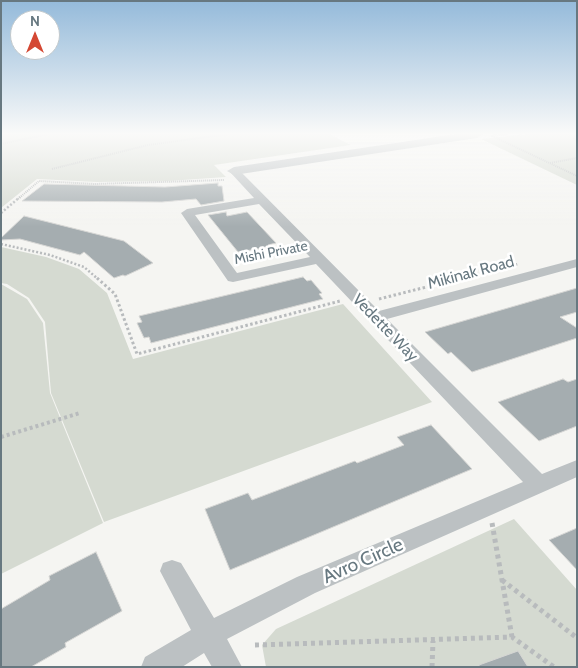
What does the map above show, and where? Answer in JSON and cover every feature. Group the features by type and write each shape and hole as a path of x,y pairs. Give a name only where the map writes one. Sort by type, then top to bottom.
{"street":[{"path":"233,175 291,165"},
{"name":"Vedette Way","path":"233,175 262,200 319,259 377,308 538,484"},
{"name":"Mishi Private","path":"262,200 187,213 233,278 319,259"},
{"name":"Mikinak Road","path":"377,308 577,263"},
{"name":"Avro Circle","path":"155,667 208,635 306,586 577,468"},
{"path":"172,571 228,667"}],"path":[{"path":"52,169 67,165"},
{"path":"554,165 577,176"},
{"path":"1,213 39,181 95,184 168,183 233,175"},
{"path":"1,244 50,255 84,267 115,294 138,354 346,300"},
{"path":"377,308 520,263"},
{"path":"1,437 80,413"},
{"path":"492,523 512,637"},
{"path":"502,580 577,638"},
{"path":"255,645 433,641 512,637 554,667"},
{"path":"432,667 433,641"}],"shaded area":[{"path":"1,165 214,165 226,177 168,181 97,182 37,179 1,208"},
{"path":"536,165 577,165 577,185"},
{"path":"1,247 46,257 79,269 107,293 133,359 343,304 432,402 104,522 51,393 45,322 29,298 7,284 1,283"},
{"path":"1,284 27,299 43,323 50,393 103,523 1,574"},
{"path":"514,519 577,590 577,667 266,667 262,645 276,629"}],"building":[{"path":"218,183 218,186 222,186 224,201 201,205 196,199 162,202 22,201 44,184 165,187"},
{"path":"226,212 227,216 247,212 276,243 268,245 270,247 238,252 208,215"},
{"path":"24,216 124,241 153,263 125,276 114,278 84,252 80,255 20,239 1,240"},
{"path":"303,277 307,281 311,280 322,293 319,294 323,299 151,343 149,337 144,338 137,323 142,322 139,316"},
{"path":"577,288 577,312 560,317 577,328 577,338 472,372 451,352 448,354 425,332"},
{"path":"563,379 568,382 577,379 577,426 539,441 498,402"},
{"path":"431,425 472,469 230,570 205,509 248,493 252,500 355,461 357,463 404,445 397,437"},
{"path":"577,528 577,570 549,540"},
{"path":"96,552 122,611 65,643 66,647 31,667 1,667 1,609 50,580 49,576"},
{"path":"518,651 528,667 479,667 479,665"}]}
